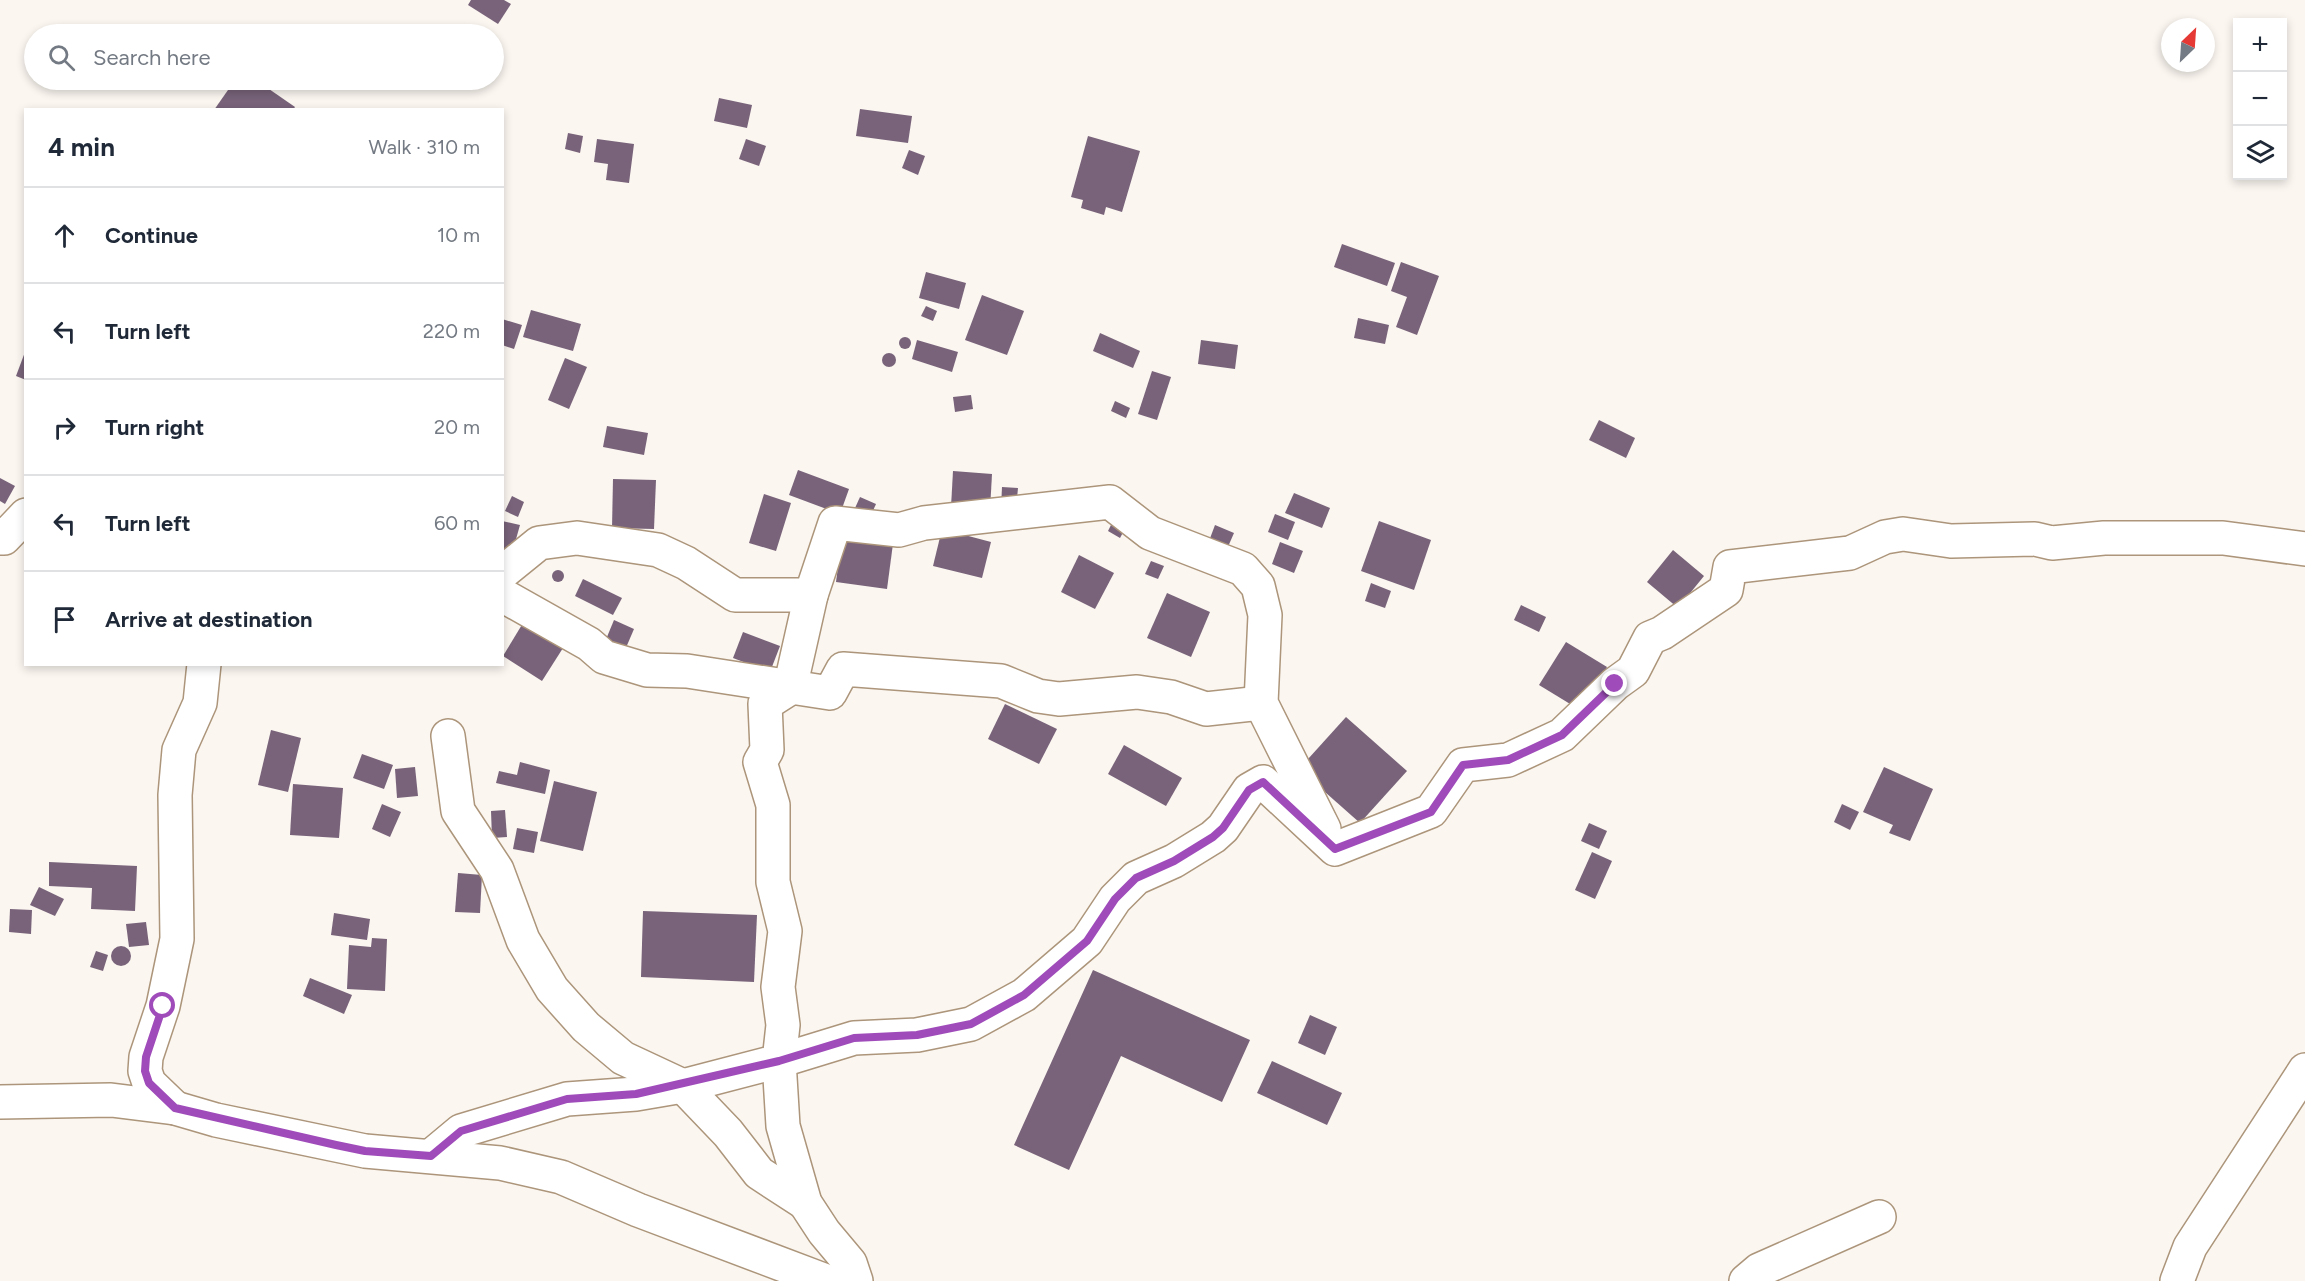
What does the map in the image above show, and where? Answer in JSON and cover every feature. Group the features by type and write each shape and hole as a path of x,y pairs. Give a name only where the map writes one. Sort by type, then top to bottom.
{"street":[{"path":"856,1281 850,1263 824,1232 805,1203 783,1126 779,1061 783,1024 778,987 785,931 774,882 773,805 760,762 767,750 765,704 790,688 811,595 835,523 899,530 924,523 1110,502 1150,534 1243,568 1258,586 1265,615 1261,703 1335,849"},
{"path":"0,538 4,538 24,517"},
{"path":"1335,849 1431,812 1463,765 1508,760 1562,735 1615,684 1633,671 1650,638 1662,633 1726,590 1730,567 1850,553 1885,537 1903,534 1951,541 2036,539 2052,543 2104,538 2223,538 2305,549"},
{"path":"504,571 539,543 577,538 658,550 686,563 735,595 811,595"},
{"path":"504,596 589,644 604,657 647,670 687,671 830,693 843,669 1001,681 1038,696 1059,699 1137,692 1171,697 1206,709 1261,703"},
{"path":"175,1108 149,1083 145,1071 146,1057 163,1006 177,939 175,795 179,750 200,703 204,666"},
{"path":"448,736 458,811 496,870 523,940 552,989 586,1027 623,1058 683,1086 728,1133 759,1173 805,1203"},
{"path":"431,1156 461,1131 567,1099 636,1094 683,1086 779,1061 854,1038 917,1035 971,1024 1024,995 1087,941 1115,899 1136,878 1174,861 1213,837 1223,828 1249,790 1263,782 1335,849"},
{"path":"2177,1281 2190,1247 2305,1070"},
{"path":"0,1102 111,1100 175,1108 365,1151 500,1163 561,1177 638,1210 819,1278 824,1232"},
{"path":"1746,1281 1760,1270 1879,1217"}],"building":[{"path":"471,0 504,0 511,4 498,24 468,5"},
{"path":"228,90 270,90 295,107 294,108 215,108"},
{"path":"719,98 752,105 747,128 714,121"},
{"path":"860,109 912,116 908,143 856,136"},
{"path":"568,133 583,136 580,153 565,149"},
{"path":"1088,136 1140,151 1122,212 1106,207 1104,215 1081,208 1083,200 1071,197"},
{"path":"597,139 634,144 629,183 606,180 608,164 594,162"},
{"path":"746,139 766,146 759,166 739,159"},
{"path":"909,150 925,156 918,175 902,168"},
{"path":"1342,244 1395,263 1387,286 1334,267"},
{"path":"1401,262 1439,276 1417,335 1396,327 1407,297 1391,291"},
{"path":"926,272 966,283 959,309 919,298"},
{"path":"982,295 1024,311 1007,355 965,340"},
{"path":"926,306 937,311 933,321 921,316"},
{"path":"531,310 581,324 573,351 523,337"},
{"path":"1358,318 1389,325 1385,344 1354,338"},
{"path":"504,320 522,325 514,349 504,346"},
{"path":"1100,333 1140,351 1133,368 1093,351"},
{"path":"907,337 910,338 910,348 903,349 900,348 899,341 900,338"},
{"path":"917,340 958,352 952,372 912,359"},
{"path":"1201,340 1238,345 1235,369 1198,364"},
{"path":"886,353 892,353 896,360 892,367 886,367 882,363 882,357"},
{"path":"24,355 24,379 16,376"},
{"path":"565,358 587,367 569,409 548,400"},
{"path":"1152,371 1171,377 1157,420 1138,414"},
{"path":"971,395 973,409 955,412 953,397"},
{"path":"1115,401 1130,408 1126,418 1111,411"},
{"path":"1599,420 1635,438 1626,458 1589,440"},
{"path":"607,426 648,433 644,455 603,447"},
{"path":"798,470 849,489 840,514 789,495"},
{"path":"953,471 992,474 990,510 951,507"},
{"path":"0,478 15,486 5,504 0,501"},
{"path":"613,479 656,480 654,529 612,528"},
{"path":"1002,487 1018,488 1016,509 1001,508"},
{"path":"1294,493 1330,508 1322,528 1285,513"},
{"path":"764,494 791,503 776,551 749,543"},
{"path":"512,496 524,502 518,517 505,511"},
{"path":"860,497 876,504 867,524 851,517"},
{"path":"1275,514 1295,522 1288,540 1268,532"},
{"path":"1114,519 1127,525 1120,538 1108,531"},
{"path":"504,521 520,525 509,564 504,563"},
{"path":"1379,521 1431,540 1414,590 1361,571"},
{"path":"1215,525 1234,533 1224,556 1206,549"},
{"path":"843,529 894,536 887,589 836,582"},
{"path":"942,529 991,542 982,578 933,566"},
{"path":"1280,542 1303,551 1294,573 1272,564"},
{"path":"1673,550 1704,576 1678,608 1647,582"},
{"path":"1079,555 1114,573 1095,609 1061,592"},
{"path":"1151,561 1164,566 1158,579 1145,574"},
{"path":"560,570 563,571 563,581 556,582 553,581 552,574 553,571"},
{"path":"583,579 622,598 613,615 575,596"},
{"path":"1371,583 1391,591 1385,608 1365,601"},
{"path":"1167,593 1210,612 1191,657 1147,638"},
{"path":"1521,605 1546,617 1539,632 1514,620"},
{"path":"614,620 634,629 622,657 602,649"},
{"path":"523,623 563,648 542,681 504,657"},
{"path":"743,632 780,646 770,672 733,658"},
{"path":"1566,642 1607,667 1580,710 1539,685"},
{"path":"1005,704 1057,729 1039,764 988,739"},
{"path":"1346,717 1407,771 1360,823 1299,769"},
{"path":"271,730 301,738 288,792 258,785"},
{"path":"1124,745 1182,778 1166,806 1108,774"},
{"path":"362,754 393,765 384,789 353,778"},
{"path":"520,762 550,770 545,794 496,783 499,771 517,775"},
{"path":"415,767 418,796 397,798 395,769"},
{"path":"1884,767 1933,789 1910,841 1889,833 1893,825 1863,812"},
{"path":"554,781 597,792 583,851 540,841"},
{"path":"293,784 343,788 339,838 290,835"},
{"path":"382,804 401,812 390,837 372,829"},
{"path":"1842,804 1859,812 1850,830 1834,822"},
{"path":"505,810 507,837 492,838 491,811"},
{"path":"1589,823 1607,831 1599,849 1581,841"},
{"path":"517,828 538,832 534,853 513,849"},
{"path":"1592,852 1612,861 1595,899 1575,890"},
{"path":"49,862 137,866 135,911 91,909 92,888 49,886"},
{"path":"458,873 482,875 480,913 455,912"},
{"path":"39,887 64,899 55,916 30,905"},
{"path":"10,909 32,910 31,934 9,932"},
{"path":"643,911 757,915 754,982 641,977"},
{"path":"334,913 370,919 367,940 331,935"},
{"path":"146,922 149,945 129,947 126,924"},
{"path":"372,938 387,939 385,991 347,989 349,945 371,947"},
{"path":"121,946 128,949 131,956 128,963 121,966 114,963 111,956 114,949"},
{"path":"96,951 108,955 103,971 90,967"},
{"path":"1093,970 1250,1040 1222,1102 1121,1056 1069,1170 1014,1145"},
{"path":"310,978 352,995 344,1014 303,996"},
{"path":"1310,1015 1337,1027 1325,1055 1298,1043"},
{"path":"1272,1061 1342,1093 1327,1125 1257,1093"}],"route":[{"path":"163,1006 146,1057 145,1071 149,1083 175,1108 216,1120 365,1151 431,1156 461,1131 567,1099 636,1094 683,1086 779,1061 854,1038 917,1035 971,1024 1024,995 1087,941 1115,899 1136,878 1174,861 1213,837 1223,828 1249,790 1263,782 1335,849 1431,812 1463,765 1508,760 1562,735 1615,684"}]}
